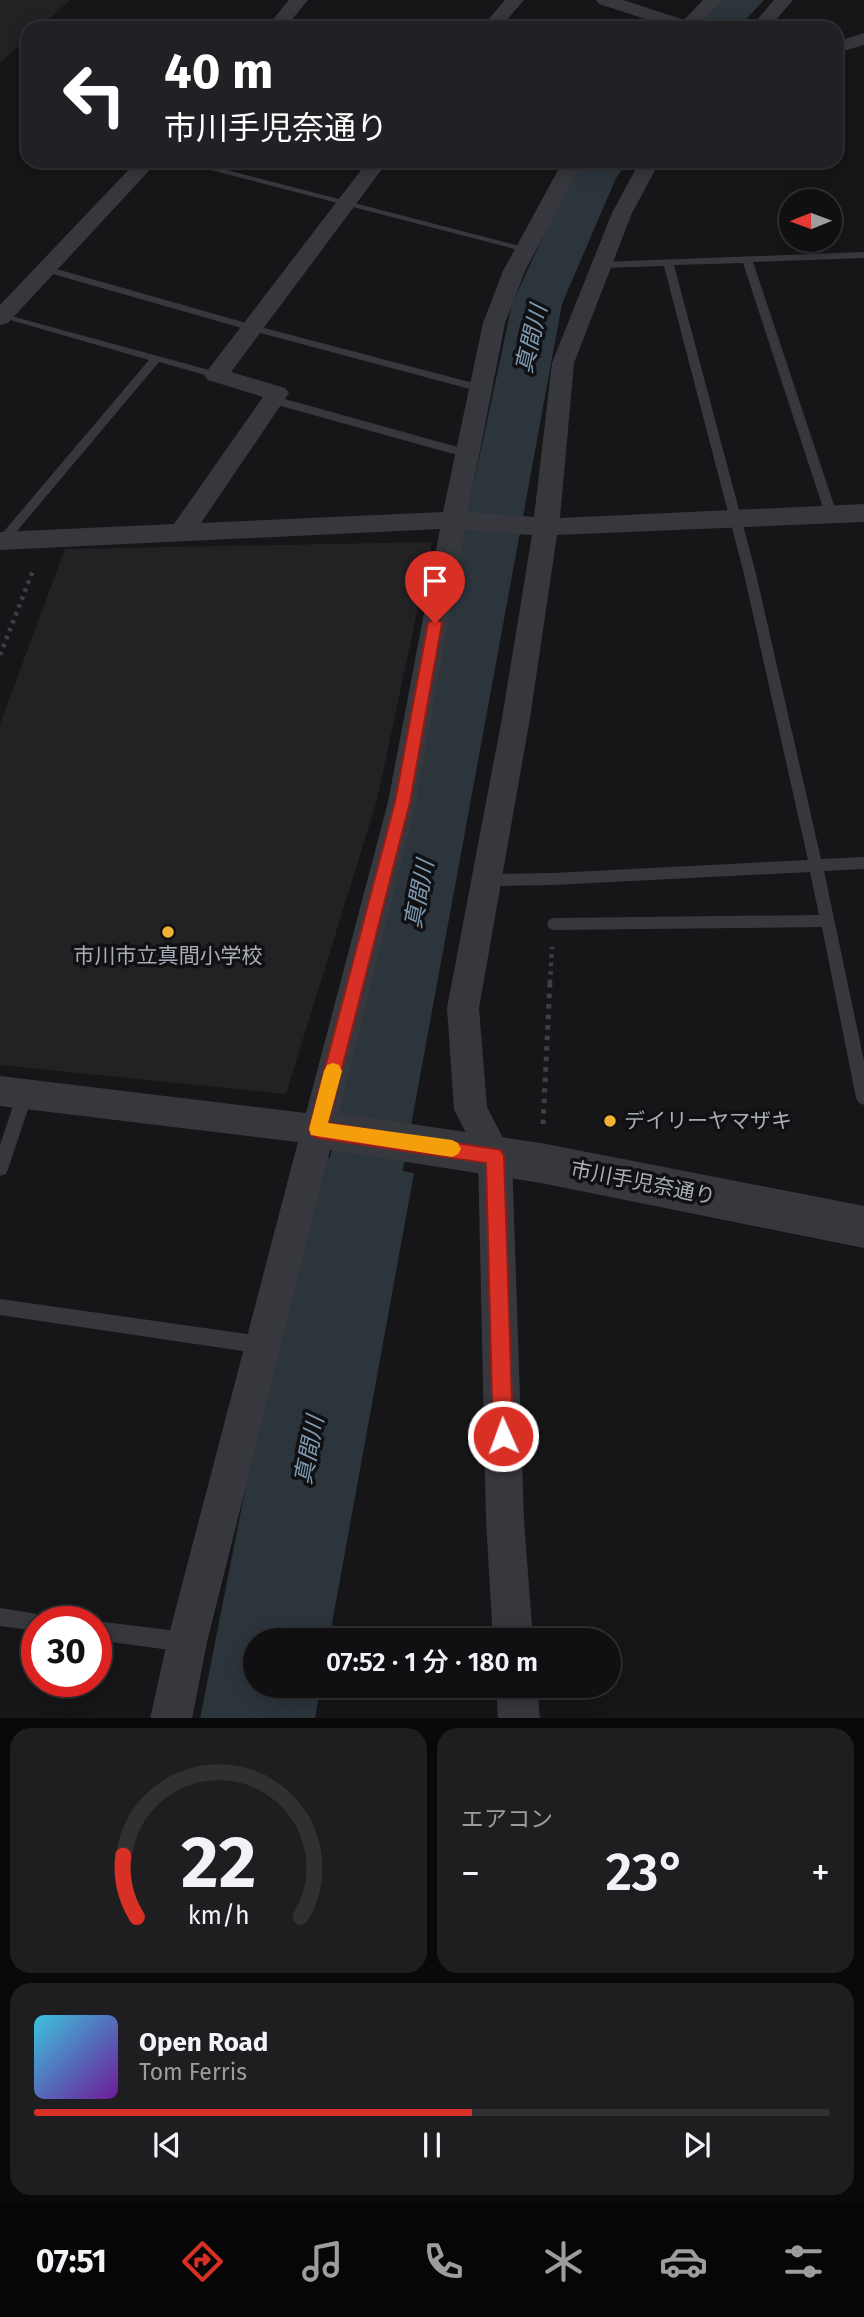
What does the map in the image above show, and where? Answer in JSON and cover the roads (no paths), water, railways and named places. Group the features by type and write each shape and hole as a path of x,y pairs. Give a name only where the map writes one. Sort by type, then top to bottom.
{"street":[{"path":"281,21 299,0"},
{"path":"496,21 515,0"},
{"path":"605,0 669,21"},
{"path":"693,21 713,0"},
{"path":"765,21 784,0"},
{"path":"843,46 864,39"},
{"path":"1,317 141,168"},
{"path":"182,532 277,393 216,375 372,168"},
{"path":"171,1718 187,1642 262,1345 324,1130 402,802 454,520 494,323 526,249 569,168"},
{"path":"512,1628 505,1520 495,1156 471,1109 463,1008 516,718 546,527 562,363 622,213 646,168"},
{"path":"1,540 454,520 546,527 864,513"},
{"path":"12,1093 324,1130"},
{"name":"市川手児奈通り","path":"324,1130 541,1163 864,1227"},
{"path":"517,1698 519,1718"}],"lane":[{"path":"210,168 526,249"},
{"path":"602,265 864,256"},
{"path":"747,260 831,514"},
{"path":"668,263 697,364 817,866 864,1098"},
{"path":"46,269 253,328 481,388"},
{"path":"1,317 216,375"},
{"path":"1,540 156,359"},
{"path":"274,400 468,454"},
{"path":"487,880 864,863"},
{"path":"554,924 828,921"},
{"path":"0,1169 12,1093"},
{"path":"0,1307 262,1345"},
{"path":"0,1617 21,1620"},
{"path":"112,1632 187,1642"}],"water":[{"path":"311,1155 414,1173 331,1628 243,1628 243,1698 319,1698 315,1718 200,1718"}],"waterway":[{"name":"真間川","path":"722,21 744,0"},
{"name":"真間川","path":"348,1256 537,304 593,178 600,168"}],"place":[{"name":"市川市立真間小学校","path":"168,932"},
{"name":"デイリーヤマザキ","path":"610,1121"}]}
